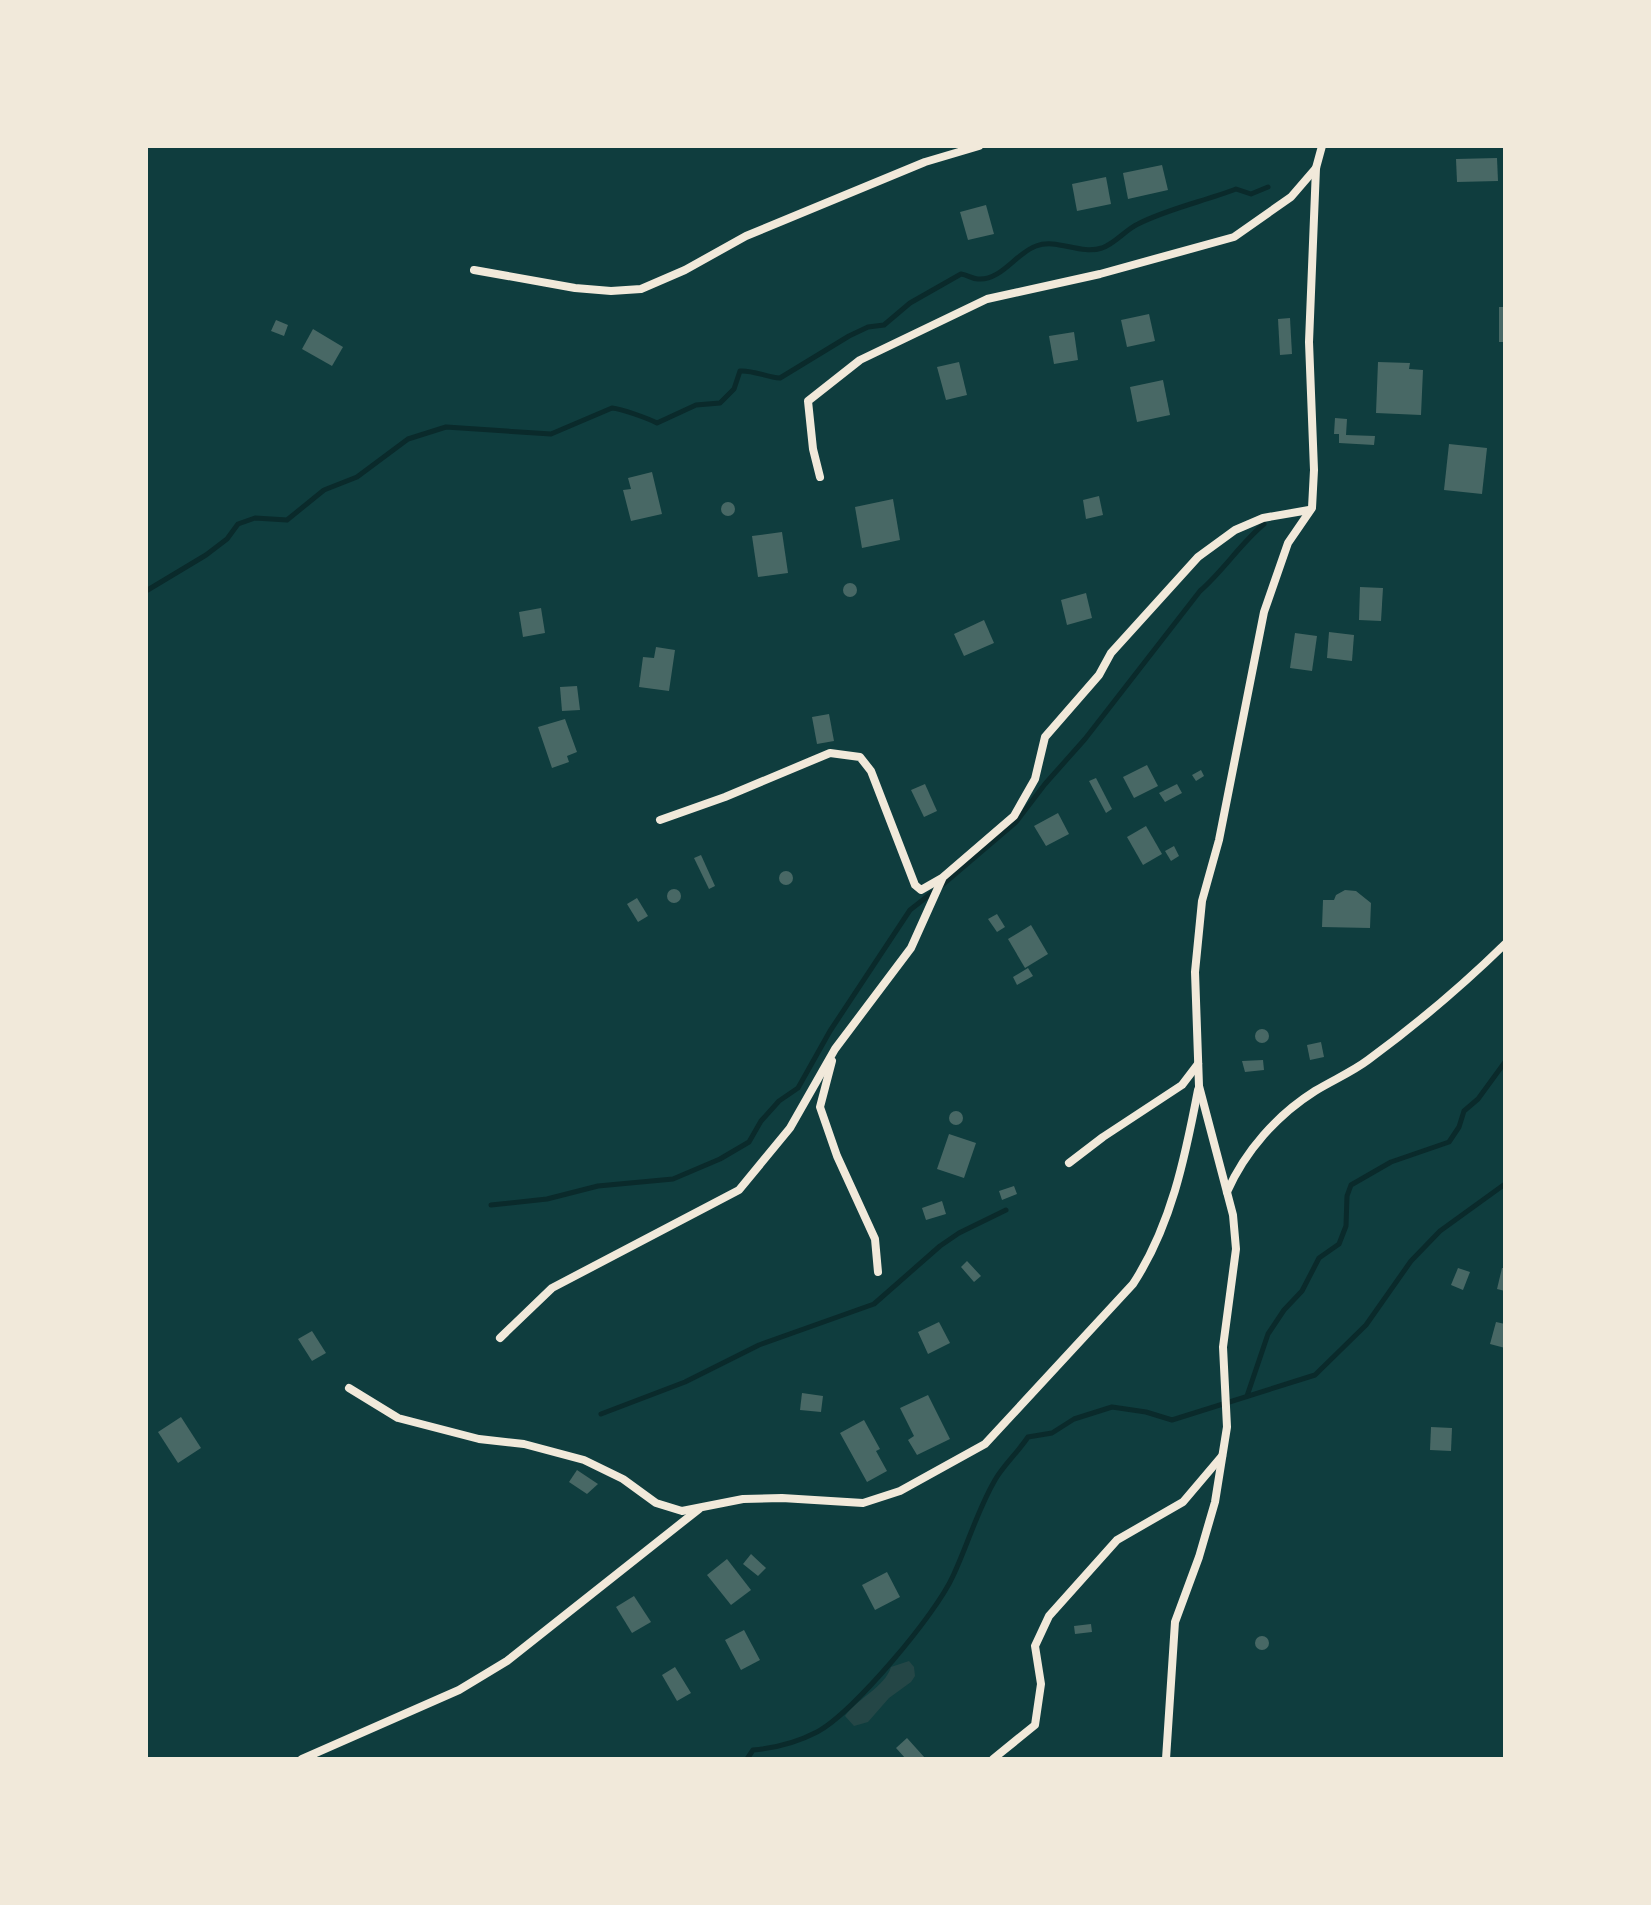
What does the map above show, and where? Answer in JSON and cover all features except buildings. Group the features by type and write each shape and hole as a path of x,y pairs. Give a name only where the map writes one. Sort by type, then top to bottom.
{"street":[{"path":"474,270 575,288 611,291 641,289 685,270 746,236 925,162 979,146"},
{"path":"1166,1759 1175,1622 1215,1502 1227,1427 1223,1347 1236,1249 1233,1215 1199,1086 1195,972 1202,901 1219,840 1264,612 1288,543 1310,510 1314,470 1309,342 1316,168 1322,146"},
{"path":"820,477 813,449 808,401 860,360 987,299 1100,274 1234,237 1291,197 1316,168"},
{"path":"660,820 725,797 830,753 860,757 871,771 915,885 921,890 942,878 1014,816 1035,779 1045,737 1099,675 1111,653 1198,557 1235,530 1263,518 1310,510"},
{"path":"500,1338 552,1288 739,1190 790,1128 835,1049 911,948 942,878"},
{"path":"1227,1192 1238,1167 1268,1130 1312,1093 1362,1064 1421,1021 1505,944"},
{"path":"835,1049 820,1107 837,1156 875,1239 878,1272"},
{"path":"1069,1163 1182,1085 1198,1063"},
{"path":"349,1388 398,1418 479,1439 524,1444 584,1460 623,1479 656,1503 682,1511 743,1499 863,1503 900,1491 985,1444 1133,1284 1150,1259 1186,1156 1199,1086"},
{"path":"993,1759 1035,1725 1041,1684 1035,1646 1049,1616 1117,1540 1183,1502 1222,1455"},
{"path":"302,1759 459,1690 507,1661 699,1509"}],"shaded area":[{"path":"909,1661 914,1667 915,1676 911,1682 889,1698 868,1722 854,1726 845,1716 883,1681 891,1667"}],"waterway":[{"path":"146,591 206,555 227,539 238,524 255,518 287,520 324,490 357,477 408,439 446,427 551,434 612,408 657,423 696,405 720,403 734,389 740,371 780,378 849,336 868,327 884,325 910,303 961,274 976,279 994,276 1029,250 1044,244 1085,250 1102,248 1133,227 1161,214 1236,189 1251,194 1268,187"},
{"path":"941,886 1016,822 1200,591 1264,524"},
{"path":"491,1205 547,1199 598,1186 673,1179 720,1159 749,1142 761,1121 779,1101 798,1088 830,1031 910,910 933,892"},
{"path":"1247,1396 1268,1334 1302,1291 1319,1258 1339,1244 1346,1226 1347,1196 1351,1185 1391,1162 1449,1142 1459,1127 1464,1111 1478,1099 1505,1062"},
{"path":"747,1759 753,1750 786,1744 817,1732 872,1684 944,1593 998,1475 1028,1437 1052,1433 1074,1419 1112,1407 1172,1420 1315,1375 1366,1325 1411,1261 1440,1231 1505,1184"},
{"path":"601,1414 685,1382 759,1345 874,1304 940,1246 1006,1210"}]}
